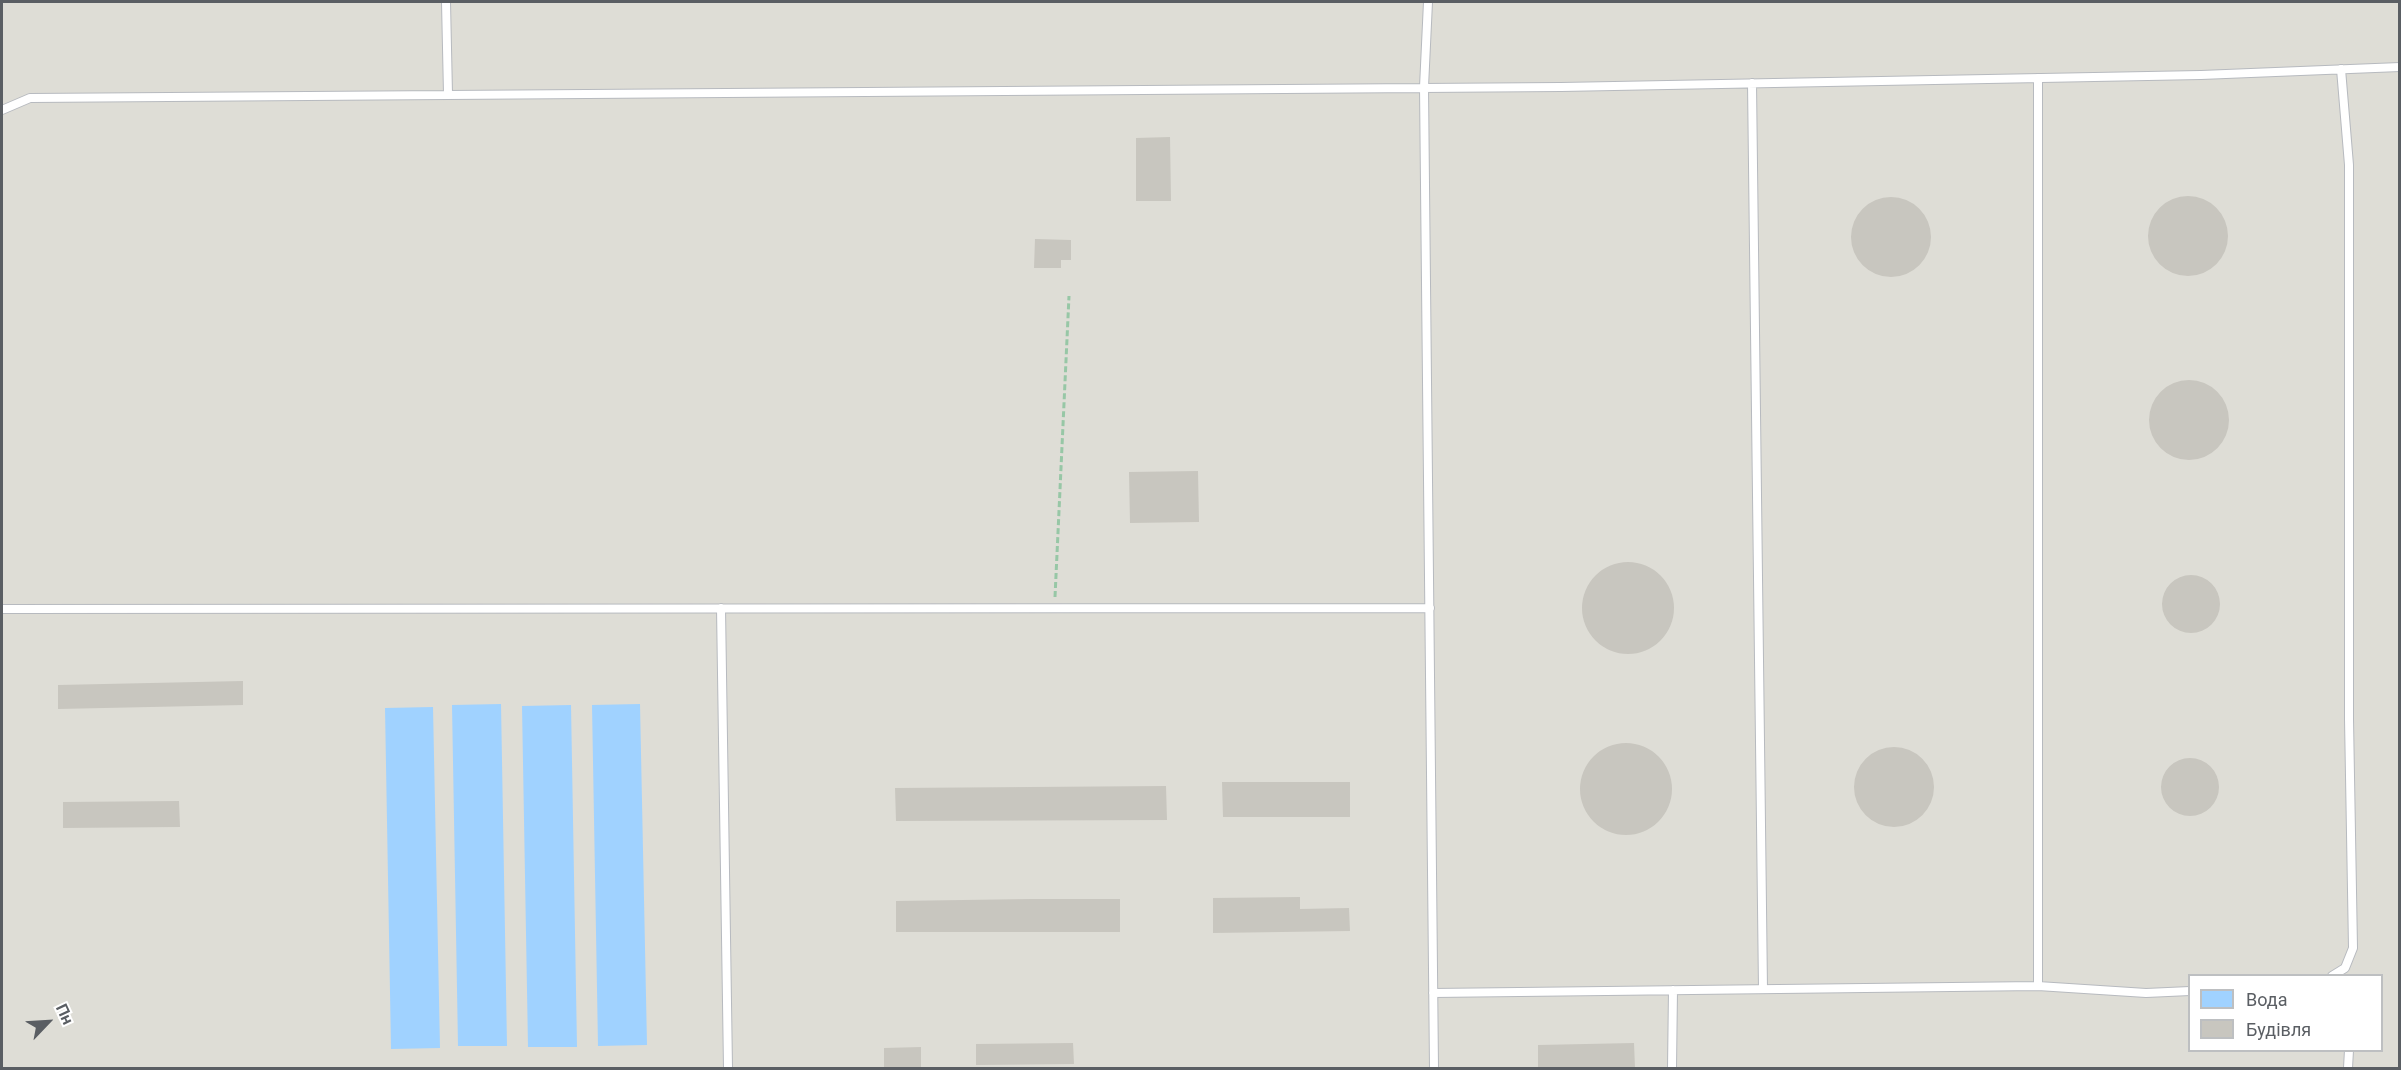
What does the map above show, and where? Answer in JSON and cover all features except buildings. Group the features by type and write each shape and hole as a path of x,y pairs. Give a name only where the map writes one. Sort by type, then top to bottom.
{"lane":[{"path":"446,2 448,94"},
{"path":"1428,2 1424,87 1434,1068"},
{"path":"2,110 30,98 1752,83 2201,75 2400,67"},
{"path":"2334,974 2345,968 2353,948 2349,719 2349,165 2341,69"},
{"path":"2038,78 2038,986"},
{"path":"1752,83 1763,989"},
{"path":"721,608 728,1068"},
{"path":"2,609 1430,608"},
{"path":"2350,955 2350,974"},
{"path":"1433,993 2038,986 2146,993 2188,991"},
{"path":"1672,1068 1673,990"},
{"path":"2349,1052 2349,1068"}],"path":[{"path":"1055,608 1068,296"}],"shaded area":[{"path":"2,2 2399,2 2399,1068 2,1068"}],"water":[{"path":"501,704 507,1046 458,1046 452,705"},
{"path":"640,704 647,1045 598,1046 592,705"},
{"path":"571,705 577,1047 528,1047 522,706"},
{"path":"433,707 440,1048 391,1049 385,708"}]}
